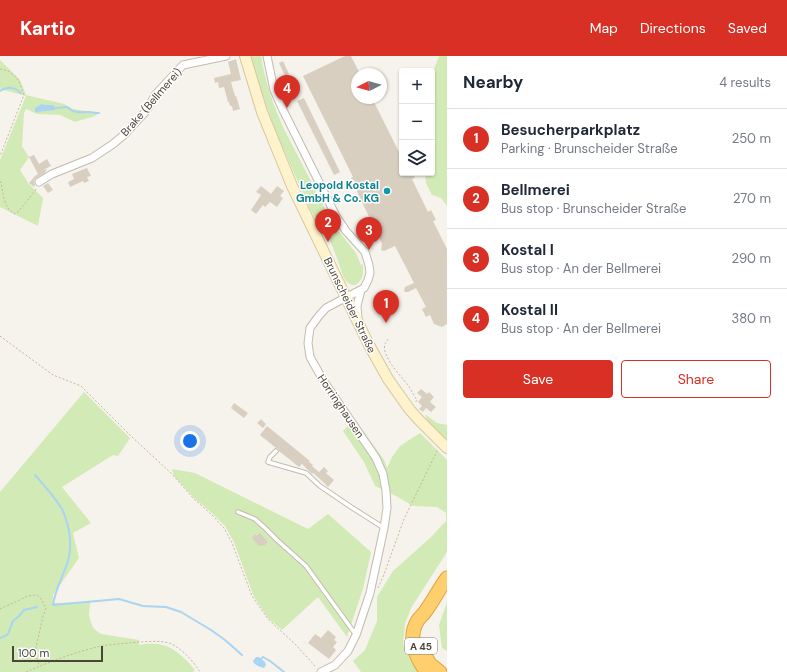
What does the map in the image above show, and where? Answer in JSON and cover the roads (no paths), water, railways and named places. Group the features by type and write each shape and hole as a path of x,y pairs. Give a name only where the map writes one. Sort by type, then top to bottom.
{"highway":[{"name":"A 45","path":"427,672 416,655 413,639 416,624 447,578"},
{"name":"A 45","path":"424,613 420,629 421,648 426,659 440,672"}],"main road":[{"name":"Brunscheider Straße","path":"245,56 262,112 284,166 314,233 358,324 388,379 410,410 444,445"}],"street":[{"name":"Brake (Bellmerei)","path":"39,182 52,174 92,158 113,144 125,134 147,110 155,95 183,66 226,56"},
{"path":"267,56 274,90 278,101 321,188 340,224 362,249 368,259 370,273 364,288 361,290 357,306 358,324"},
{"name":"Horringhausen","path":"321,672 335,665 348,651 356,635 370,593 387,508 383,474 376,458 323,380 310,357 308,343 310,328 326,308 361,290"}],"lane":[{"path":"276,452 270,457 268,462 306,472 320,486 384,528"},
{"path":"238,512 255,519 306,566 356,635"}],"water":[{"path":"42,104 53,105 56,108 55,110 35,112 35,108"},
{"path":"256,657 259,657 265,662 266,665 264,668 254,663 253,661"}],"waterway":[{"path":"0,91 6,88 11,88 16,89 21,93"},
{"path":"57,108 67,107 72,111 77,112 99,113"},
{"path":"35,475 62,509 70,536 69,557 53,605 119,599 143,606 166,607 181,612 211,630 242,655"},
{"path":"0,638 8,634 13,621 24,610 37,607"},
{"path":"261,659 263,657 284,672"}],"place":[{"name":"Kostal II","path":"287,108"},
{"name":"Leopold Kostal GmbH & Co. KG","path":"387,191"},
{"name":"Bellmerei","path":"328,242"},
{"name":"Kostal I","path":"369,250"},
{"name":"Besucherparkplatz","path":"386,323"}]}
